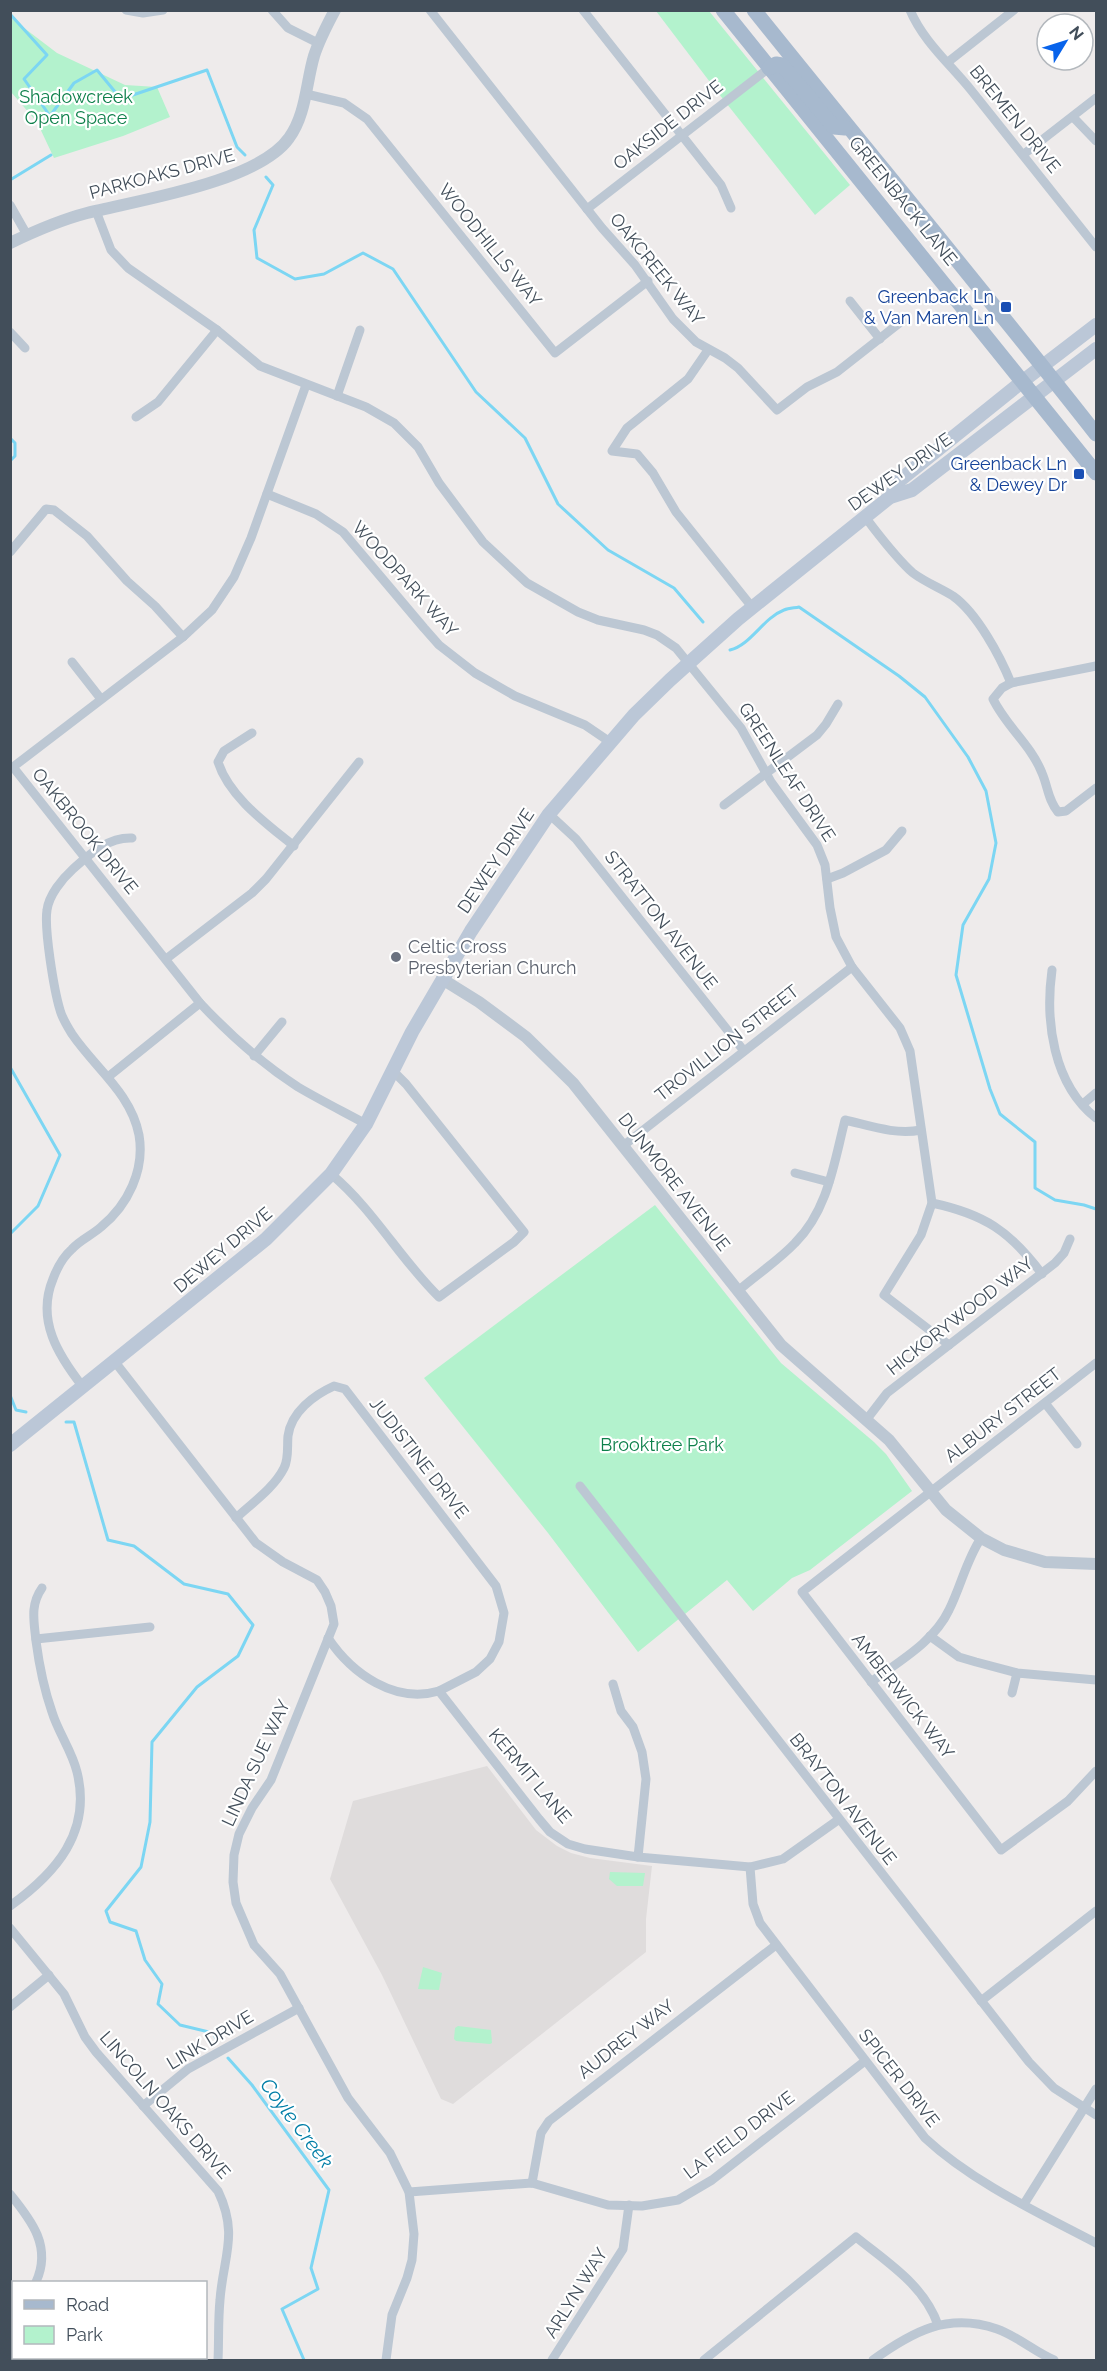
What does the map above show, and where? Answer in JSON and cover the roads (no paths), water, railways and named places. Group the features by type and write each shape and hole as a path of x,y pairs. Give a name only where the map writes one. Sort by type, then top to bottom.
{"main road":[{"name":"GREENBACK LANE","path":"723,10 1096,472"},
{"name":"GREENBACK LANE","path":"754,10 1043,365 1096,434"},
{"path":"769,68 776,63 782,65 834,127 848,128"},
{"path":"890,497 900,480 1096,325"},
{"name":"DEWEY DRIVE","path":"10,1446 266,1239 331,1174 366,1124 442,980 483,912 549,814 634,715 752,607 890,497 912,490 1096,349"}],"street":[{"path":"126,10 143,13 163,10"},
{"path":"272,10 288,28 318,43"},
{"name":"PARKOAKS DRIVE","path":"10,243 44,227 96,211 232,176 260,164 280,150 296,127 318,43 335,10"},
{"name":"OAKCREEK WAY","path":"430,10 587,209 648,281 673,320 690,337 738,368 777,410 807,387 837,372 902,321"},
{"path":"583,10 722,185 731,208"},
{"name":"BREMEN DRIVE","path":"910,10 922,35 948,62 1024,154 1096,247"},
{"path":"948,62 1014,10"},
{"name":"OAKSIDE DRIVE","path":"587,209 769,68"},
{"name":"WOODHILLS WAY","path":"306,94 344,103 367,118 555,353 648,281"},
{"path":"1024,154 1096,98"},
{"path":"1073,117 1096,141"},
{"path":"10,205 27,235"},
{"name":"GREENLEAF DRIVE","path":"96,211 107,241 119,260 142,279 217,330 260,366 380,412 408,435 418,447 439,483 483,542 528,584 578,612 598,620 631,626 657,635 676,648 741,728 766,774 817,845 825,865 832,925 836,937 852,967 900,1028 906,1041 913,1063 932,1203 921,1235 884,1295 949,1345"},
{"path":"850,301 880,339"},
{"path":"136,417 148,411 158,402 217,330"},
{"path":"337,396 360,330"},
{"path":"10,332 25,348"},
{"path":"708,350 688,379 627,428 612,451 637,454 653,473 676,512 752,607"},
{"name":"OAKBROOK DRIVE","path":"306,385 247,548 229,586 212,610 183,638 12,766 200,1003 254,1056 298,1087 366,1124"},
{"name":"WOODPARK WAY","path":"267,494 316,514 343,532 439,645 475,673 515,696 585,725 610,742"},
{"path":"10,552 38,515 46,509 54,510 87,536 183,638"},
{"path":"865,518 898,558 914,573 955,598 967,610 995,648 1011,683"},
{"path":"72,662 101,699"},
{"path":"1096,666 1011,683 1002,688 993,699 999,712 1036,760 1058,812 1066,811 1096,789"},
{"path":"724,805 817,735 838,704"},
{"path":"252,733 224,751 218,762 236,791 250,807 294,846"},
{"path":"166,959 252,893 294,846 359,762"},
{"name":"STRATTON AVENUE","path":"549,814 576,839 744,1051"},
{"path":"827,879 886,850 902,831"},
{"path":"83,1387 66,1365 52,1339 47,1317 47,1296 62,1260 72,1249 102,1227 120,1208 137,1174 140,1148 134,1117 127,1102 74,1036 60,1011 47,909 51,898 65,877 85,858 111,841 132,838"},
{"name":"TROVILLION STREET","path":"623,1146 852,967"},
{"path":"1052,970 1050,997 1054,1047 1062,1073 1083,1104 1096,1118"},
{"name":"DUNMORE AVENUE","path":"442,980 500,1017 550,1059 580,1091 791,1355 867,1419 894,1446 945,1510 981,1538 1004,1550 1037,1560 1096,1564"},
{"path":"108,1077 200,1003"},
{"path":"254,1056 282,1022"},
{"path":"331,1174 364,1206 439,1297 497,1255 524,1232 406,1084 393,1071"},
{"path":"1083,1104 1096,1093"},
{"path":"738,1291 797,1242 811,1224 829,1182 845,1120 884,1130 921,1130"},
{"path":"795,1173 829,1182"},
{"path":"932,1203 960,1208 997,1228 1019,1246 1042,1274"},
{"name":"HICKORYWOOD WAY","path":"867,1419 887,1393 1060,1259 1070,1239"},
{"name":"LINDA SUE WAY","path":"115,1362 236,1518 263,1548 316,1580 331,1606 334,1623 271,1780 252,1808 239,1834 234,1855 233,1882 236,1903 254,1945 280,1974 348,2098 390,2152 409,2192 414,2234 412,2260 392,2315 386,2361"},
{"name":"ALBURY STREET","path":"929,1491 1096,1363"},
{"name":"JUDISTINE DRIVE","path":"236,1518 279,1478 286,1464 289,1432 302,1408 334,1386 345,1389 496,1586 504,1612 499,1642 490,1659 476,1672 440,1691"},
{"path":"1045,1403 1077,1444"},
{"name":"BRAYTON AVENUE","path":"580,1486 838,1820 1040,2075 1054,2088 1096,2115"},
{"name":"AMBERWICK WAY","path":"929,1491 802,1592 1001,1850 1068,1801 1096,1771"},
{"path":"871,1682 930,1636 949,1611 967,1562 981,1538"},
{"path":"10,1906 43,1881 66,1853 75,1829 80,1804 77,1772 52,1713 38,1659 33,1610 42,1588"},
{"path":"36,1639 150,1627"},
{"path":"930,1636 959,1657 1017,1672 1096,1680"},
{"path":"328,1638 354,1669 379,1684 415,1694 440,1691"},
{"path":"1012,1693 1017,1672"},
{"path":"613,1684 621,1711 633,1727 642,1752 646,1779 638,1857"},
{"name":"KERMIT LANE","path":"440,1691 550,1832 568,1844 585,1849 638,1857 750,1868 783,1859 838,1820"},
{"name":"SPICER DRIVE","path":"750,1868 753,1904 760,1923 912,2122 941,2153 975,2177 1096,2242"},
{"path":"981,2001 1096,1911"},
{"name":"LINCOLN OAKS DRIVE","path":"10,1928 68,2000 78,2025 90,2044 218,2191 227,2214 230,2239 220,2300 218,2361"},
{"name":"AUDREY WAY","path":"532,2183 541,2133 549,2121 776,1945"},
{"path":"10,2007 49,1975"},
{"name":"LINK DRIVE","path":"143,2106 188,2069 299,2008"},
{"name":"LA FIELD DRIVE","path":"409,2192 532,2183 608,2205 642,2206 678,2200 712,2180 865,2061"},
{"path":"1024,2204 1096,2089"},
{"path":"10,2194 33,2223 41,2240 42,2265 37,2281"},
{"name":"ARLYN WAY","path":"552,2361 622,2249 627,2231 629,2205"},
{"path":"704,2361 856,2237 921,2292 938,2325"},
{"path":"873,2361 909,2335 938,2325 970,2323 998,2330 1048,2359"}],"waterway":[{"path":"10,14 47,55 24,79 50,116 74,83 97,70 121,99 207,70 237,147 245,155"},
{"path":"10,180 51,155"},
{"path":"266,177 273,185 254,230 257,258 295,279 324,274 363,253 393,269 476,392 525,438 558,504 608,550 674,588 703,622"},
{"name":"Coyle Creek","path":"10,438 15,443 15,456 10,461"},
{"path":"730,650 744,643 777,614 786,609 799,607 899,676 925,697 968,757 986,791 996,843 989,879 963,925 956,975 990,1089 1000,1114 1035,1142 1035,1188 1055,1200 1096,1209"},
{"name":"Coyle Creek","path":"10,1067 60,1155 38,1206 10,1234"},
{"name":"Coyle Creek","path":"10,1395 16,1410 26,1412"},
{"name":"Coyle Creek","path":"66,1422 74,1422 108,1540 134,1546 184,1584 228,1594 253,1625 238,1656 197,1687 152,1742 150,1822 141,1867 106,1911 110,1922 136,1931 145,1960 162,1984 158,2004 180,2025 213,2033 217,2040"},
{"name":"Coyle Creek","path":"228,2058 252,2085 329,2190 311,2268 318,2289 282,2309 304,2360"}],"place":[{"name":"Greenback Ln & Van Maren Ln","path":"1006,307"},
{"name":"Greenback Ln & Dewey Dr","path":"1079,474"},
{"name":"Celtic Cross Presbyterian Church","path":"396,957"}],"park label":[{"name":"Shadowcreek Open Space","path":"76,107"},
{"name":"Brooktree Park","path":"662,1445"}]}
